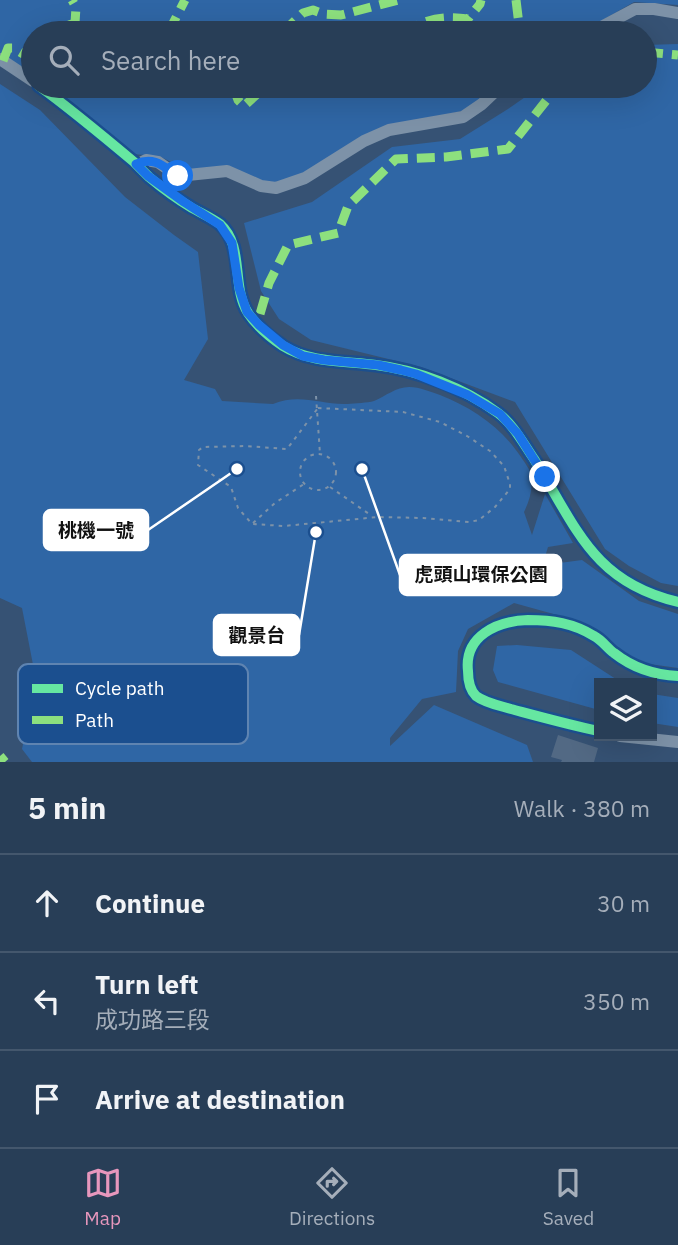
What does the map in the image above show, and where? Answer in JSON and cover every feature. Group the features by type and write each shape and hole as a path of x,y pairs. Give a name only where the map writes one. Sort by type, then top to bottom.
{"street":[{"path":"612,21 635,9 678,13"},
{"path":"0,59 21,74"},
{"path":"55,98 148,176 220,225 232,243 239,288 247,312 283,345 303,356 378,365 415,373 468,395 500,414 518,434 570,522 596,557 619,578 633,586 678,602"},
{"path":"136,164 146,160 158,162 178,176 227,171 261,186 276,188 305,178 364,141 389,130 463,117 488,98"},
{"path":"594,730 490,702 476,695 468,681 467,659 477,638 495,626 512,621 555,621 575,626 597,637 615,654 636,667 659,675 678,676"},
{"path":"657,740 678,743"}],"path":[{"path":"316,396 320,454"},
{"path":"318,408 403,412 440,422 490,451 504,466 510,489 480,520 468,523 424,518 373,518 284,526 252,524 238,508 231,487 198,465 200,450 203,447 256,446 287,449 318,408"},
{"path":"250,452 256,446"},
{"path":"320,454 332,461 337,474 330,487 316,491 304,484 300,471 307,458 320,454"},
{"path":"252,524 275,503 304,484"},
{"path":"330,487 373,518"}],"shaded area":[{"path":"0,0 678,0 678,5 634,2 601,21 21,21 21,69 0,54"},
{"path":"678,44 678,586 661,583 605,549 515,402 421,367 311,340 279,319 261,291 244,223 312,202 392,147 460,139 524,98 657,98 657,45"},
{"path":"0,84 40,110 125,197 198,252 208,339 184,380 215,389 222,401 273,404 301,399 337,404 365,403 409,387 429,391 464,406 496,428 528,468 531,489 524,512 532,535 545,494 573,543 548,547 544,560 552,564 582,560 639,601 678,614 678,668 635,662 575,620 514,603 468,629 458,651 456,692 422,699 390,738 390,746 434,705 527,745 533,762 32,762 22,749 23,744 248,744 248,664 33,664 22,608 0,598"},
{"path":"59,98 482,98 467,110 390,127 294,180 265,183 189,171 159,156 131,154"},
{"path":"497,646 571,650 614,678 594,678 594,709 498,682 493,670"},
{"path":"657,695 678,698 678,727 657,724"}],"building":[{"path":"558,735 598,748 594,762 561,762 562,760 551,757"}],"marked path":[{"path":"72,0 76,7 75,21"},
{"path":"174,21 185,0"},
{"path":"295,21 303,13 313,10 341,15 398,0"},
{"path":"430,21 468,19 481,0"},
{"path":"516,0 519,21"},
{"path":"3,61 8,48 21,53"},
{"path":"657,53 678,55"},
{"path":"237,98 244,106 253,98"},
{"path":"260,314 269,283 288,245 338,233 348,206 396,159 446,157 508,149 548,98"},
{"path":"0,756 5,762"}],"cycle path":[{"path":"55,98 164,189 220,224 233,244 243,303 259,327 293,352 340,362 392,367 456,388 485,404 513,428 575,528 606,566 625,581 649,593 678,602"},
{"path":"594,730 484,701 476,696 468,674 471,648 485,633 505,623 528,620 554,622 586,632 637,667 678,676"}],"place":[{"name":"桃機一號","path":"237,469"},
{"name":"虎頭山環保公園","path":"362,469"},
{"name":"觀景台","path":"316,532"}],"route":[{"path":"178,176 158,162 146,160 136,164 148,176 220,225 232,243 239,288 247,312 283,345 303,356 378,365 416,374 468,395 500,414 518,434 545,477"}]}
